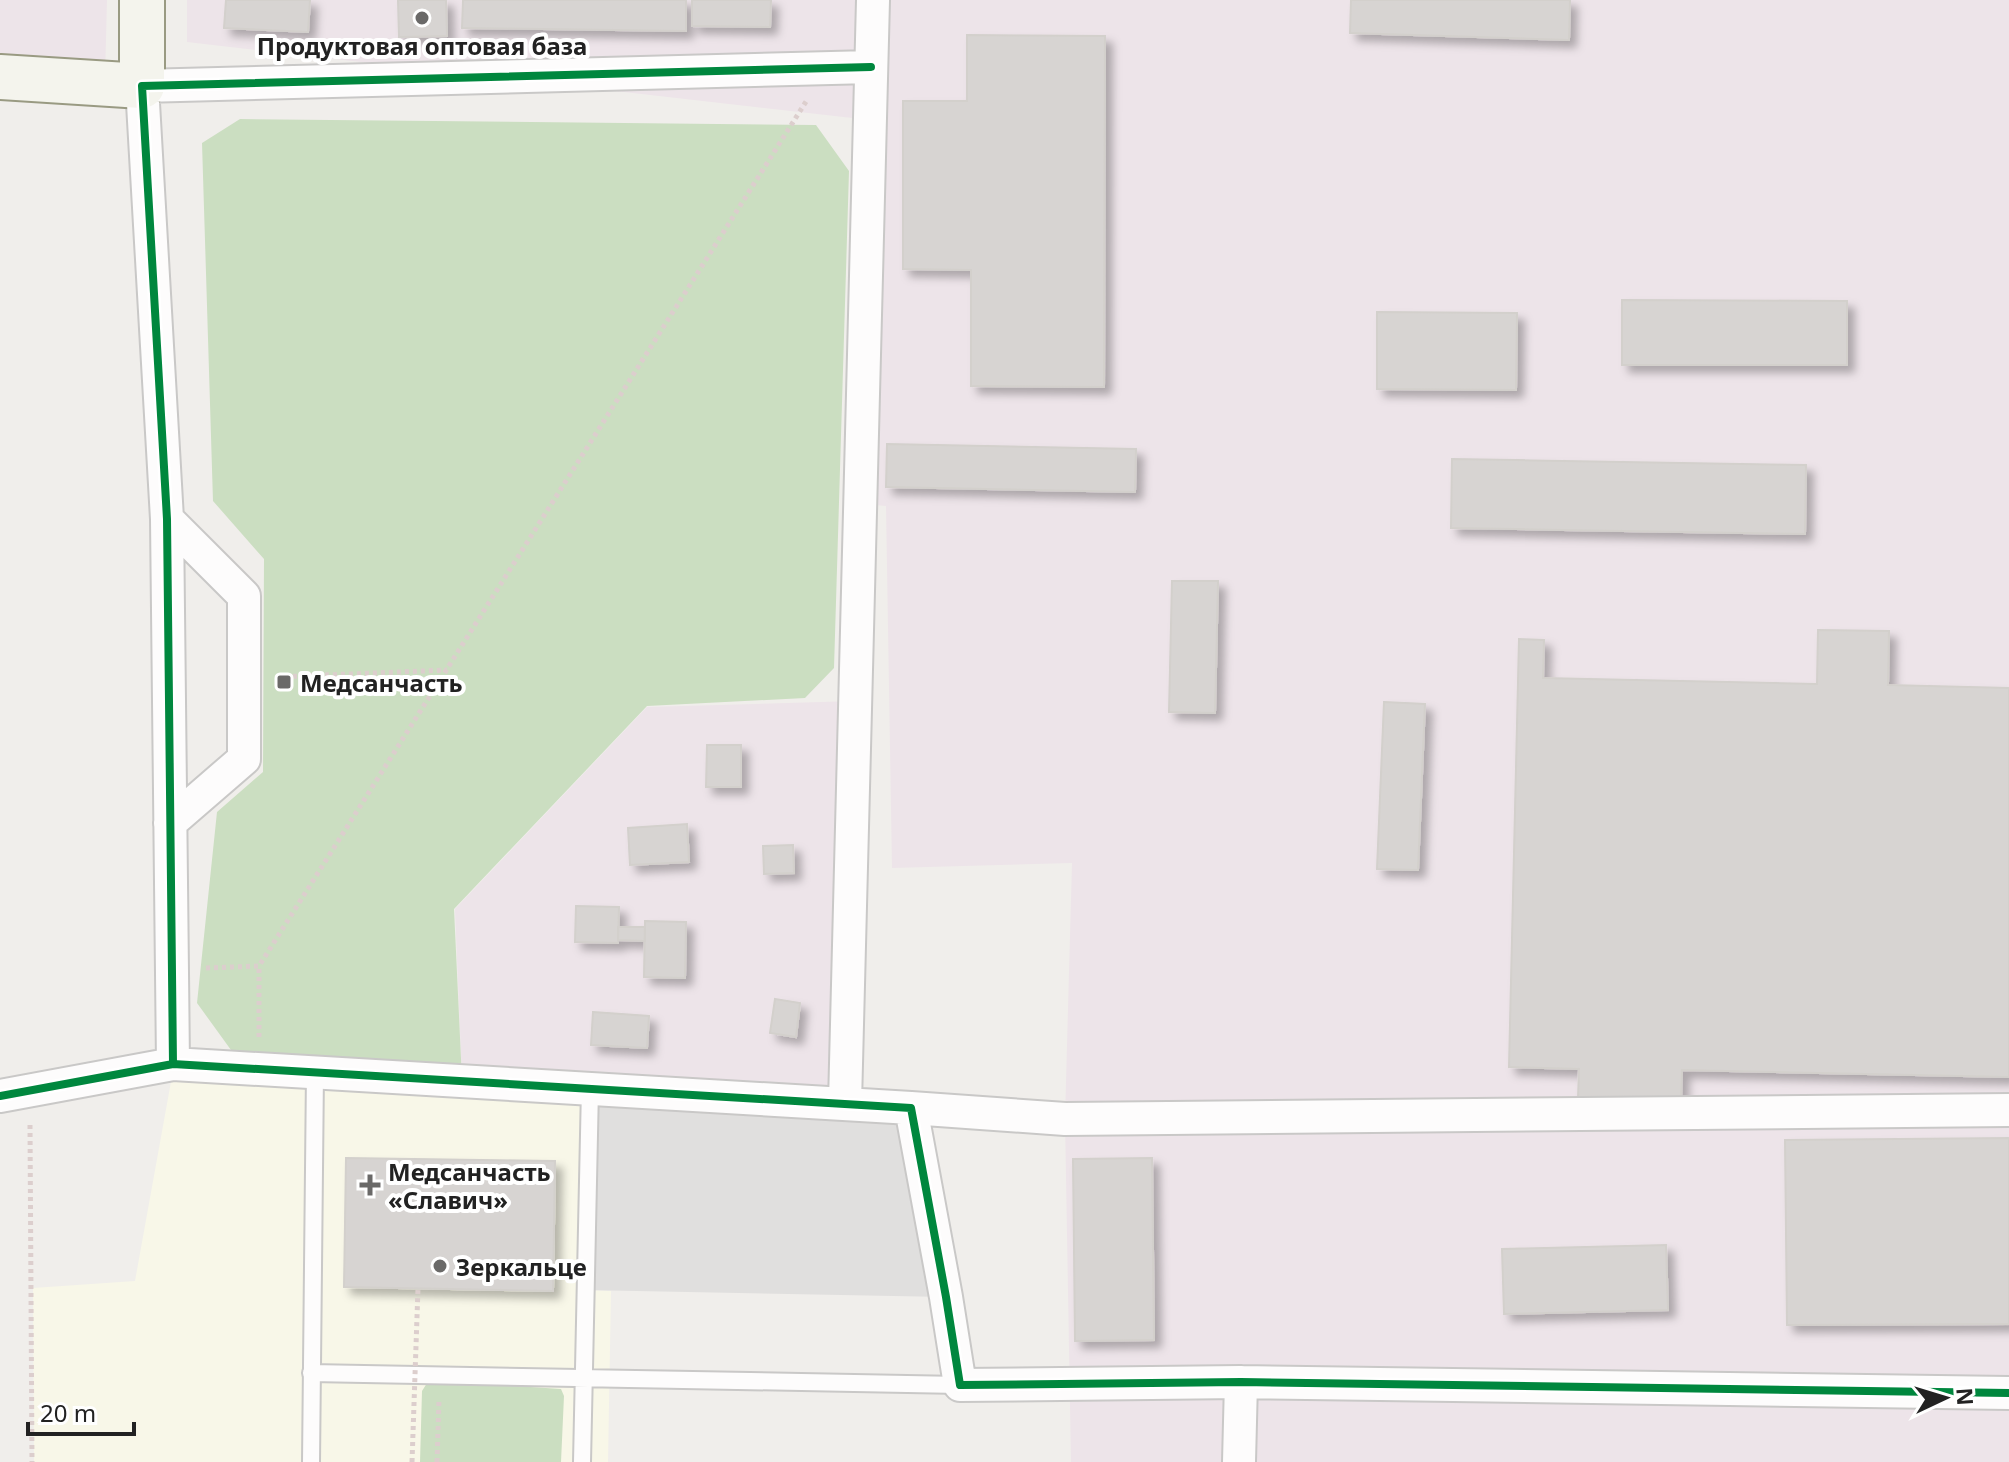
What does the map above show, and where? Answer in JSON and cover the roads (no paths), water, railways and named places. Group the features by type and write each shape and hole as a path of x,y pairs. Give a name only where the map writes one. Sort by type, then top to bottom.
{"main road":[{"path":"0,77 142,86 142,0"}],"street":[{"path":"845,1103 873,0"},
{"path":"173,1064 167,519 142,86 871,67"},
{"path":"167,519 244,596 244,759 170,823"},
{"path":"15,1094 173,1064 845,1103 1065,1119 2009,1110"},
{"path":"911,1108 960,1385 1241,1382 2009,1393"},
{"path":"1239,1462 1241,1382"}],"lane":[{"path":"311,1462 315,1072"},
{"path":"582,1462 590,1088"},
{"path":"311,1373 960,1385"}],"place":[{"name":"Продуктовая оптовая база","path":"422,18"},
{"name":"Медсанчасть","path":"284,682"},
{"name":"Медсанчасть «Славич»","path":"370,1185"},
{"name":"Зеркальце","path":"440,1266"}]}
